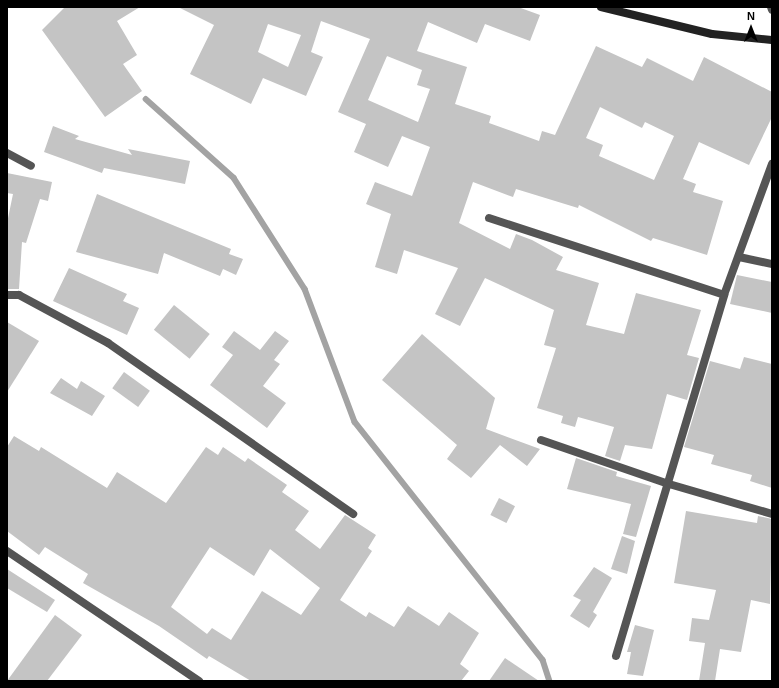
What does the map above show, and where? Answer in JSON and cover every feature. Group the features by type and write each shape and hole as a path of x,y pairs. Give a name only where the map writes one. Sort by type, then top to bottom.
{"main road":[{"path":"601,7 712,34 772,40"}],"street":[{"path":"7,153 31,166"},
{"path":"616,656 669,484 724,295 772,164"},
{"path":"489,218 724,295"},
{"path":"739,257 772,264"},
{"path":"7,295 19,295 108,343 353,514"},
{"path":"541,440 669,484 772,514"},
{"path":"7,551 199,681"}],"building":[{"path":"65,7 140,7 117,21 137,55 123,64 142,91 105,117 42,30"},
{"path":"178,7 518,7 540,15 530,41 485,24 477,43 428,22 417,51 467,67 455,104 491,116 489,123 539,141 542,131 555,135 596,46 642,67 647,58 693,81 704,57 772,92 772,117 749,165 699,142 683,179 696,184 693,192 723,201 707,255 653,238 651,241 579,205 578,208 516,189 513,197 473,182 459,223 510,249 516,234 532,240 563,257 556,270 599,283 586,325 624,334 636,293 701,310 687,355 699,358 687,400 667,394 652,449 625,445 620,461 605,456 614,427 578,417 575,427 561,423 563,416 537,408 556,348 544,345 554,310 485,278 460,326 435,314 458,268 404,250 397,274 375,267 391,214 366,204 375,182 412,196 430,147 402,136 388,167 354,152 366,124 338,112 370,39 321,21 311,52 323,57 306,96 263,78 251,104 190,74 214,25","holes":["268,24 301,35 288,67 258,52","387,56 422,70 417,85 430,89 418,122 368,100","600,107 642,128 645,122 674,136 654,180 599,156 603,145 586,138"]},
{"path":"53,126 79,136 75,139 132,155 128,149 190,161 185,184 104,168 102,173 44,152"},
{"path":"7,173 52,182 48,201 40,199 26,243 22,242 19,289 7,289 7,223 13,194 7,193"},
{"path":"97,194 231,249 229,254 243,259 236,275 223,269 220,276 164,253 158,274 76,252"},
{"path":"69,268 127,294 123,301 139,308 127,335 53,301"},
{"path":"737,275 772,282 772,313 730,304"},
{"path":"174,305 210,334 190,359 154,330"},
{"path":"7,322 39,341 7,392"},
{"path":"234,331 260,350 275,331 289,341 274,360 280,364 263,386 286,403 267,428 210,385 233,355 222,347"},
{"path":"422,334 495,398 486,429 540,449 527,466 500,445 471,478 447,459 457,445 382,380"},
{"path":"744,357 772,364 772,488 750,481 752,475 711,464 714,455 684,447 710,361 740,369"},
{"path":"124,372 150,391 138,407 112,388"},
{"path":"61,378 77,389 81,381 105,396 92,416 50,393"},
{"path":"14,436 39,451 41,447 107,488 117,472 166,503 206,447 218,455 223,447 245,462 248,458 287,485 282,492 309,511 295,530 320,549 345,515 376,535 368,548 372,551 340,600 366,617 369,612 394,627 408,606 439,626 449,612 479,633 460,664 469,671 461,681 251,681 209,656 207,659 159,626 83,583 88,574 45,547 39,555 7,531 7,447","holes":["210,547 254,576 270,549 320,588 301,615 262,591 231,640 212,628 207,634 171,607"]},
{"path":"576,458 617,472 616,476 651,486 636,537 623,534 631,504 567,489"},
{"path":"499,498 515,506 506,523 490,515"},
{"path":"686,511 757,523 758,516 772,519 770,604 751,600 741,652 720,649 715,681 699,681 705,643 689,641 692,618 709,620 716,590 674,583"},
{"path":"622,536 635,541 627,574 611,569"},
{"path":"594,567 612,578 593,612 597,615 589,628 570,616 581,600 573,596"},
{"path":"7,569 55,600 47,612 7,588"},
{"path":"55,615 82,635 47,681 7,681"},
{"path":"635,625 654,630 643,676 627,674 631,652 627,652"},
{"path":"505,658 539,681 489,681"}],"waterway":[{"path":"146,99 234,178 305,289 355,422 543,660 550,681"}]}
